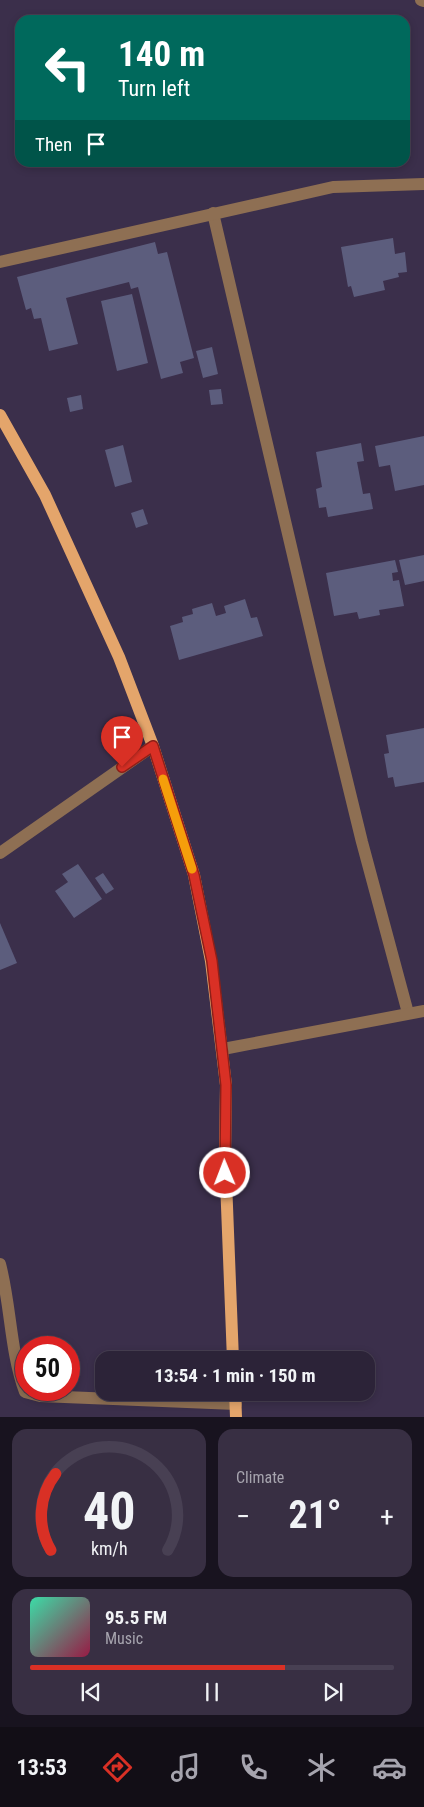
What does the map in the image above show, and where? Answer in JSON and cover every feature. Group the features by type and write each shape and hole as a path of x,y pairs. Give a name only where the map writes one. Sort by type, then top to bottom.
{"main road":[{"path":"0,415 45,495 119,657 153,746 194,875 212,961 226,1085 225,1155 233,1351"},
{"path":"235,1401 236,1417"}],"street":[{"path":"0,262 333,187 424,184"},
{"path":"213,213 320,672 362,842 408,1014"},
{"path":"0,853 153,746"},
{"path":"223,1049 424,1011"},
{"path":"0,1264 6,1288 18,1373 25,1392 40,1396 95,1397"}],"building":[{"path":"393,238 395,254 405,252 407,272 398,273 399,277 383,281 385,290 354,297 351,286 348,287 341,247"},
{"path":"155,242 158,254 167,252 194,358 180,362 183,373 161,379 138,287 131,289 129,282 66,298 78,344 49,351 41,318 34,319 31,308 26,310 17,277"},
{"path":"132,294 148,363 117,371 101,301"},
{"path":"212,347 218,374 203,378 196,351"},
{"path":"221,389 223,404 211,405 209,390"},
{"path":"81,395 83,409 70,412 67,398"},
{"path":"424,436 424,485 395,491 390,465 379,467 375,446"},
{"path":"361,443 364,461 357,462 363,494 370,493 373,509 328,517 326,507 319,508 316,489 322,487 316,452"},
{"path":"123,445 132,482 115,487 105,450"},
{"path":"143,509 148,524 136,528 131,513"},
{"path":"424,555 424,581 405,585 399,560"},
{"path":"395,560 398,572 392,573 393,581 399,580 404,606 379,610 380,615 359,619 357,612 334,616 326,573"},
{"path":"245,599 251,618 257,617 263,636 179,660 170,626 183,622 182,617 193,614 192,609 212,603 216,616 226,613 224,606"},
{"path":"424,728 424,782 395,787 393,777 388,778 384,754 389,753 386,735"},
{"path":"78,864 102,899 74,918 55,891 68,882 62,874"},
{"path":"103,873 114,889 106,894 95,878"},
{"path":"0,923 17,963 0,970"}],"slow traffic":[{"path":"163,779 192,869"}],"route":[{"path":"122,767 153,746 194,875 212,961 223,1049 226,1085 225,1173"}]}
